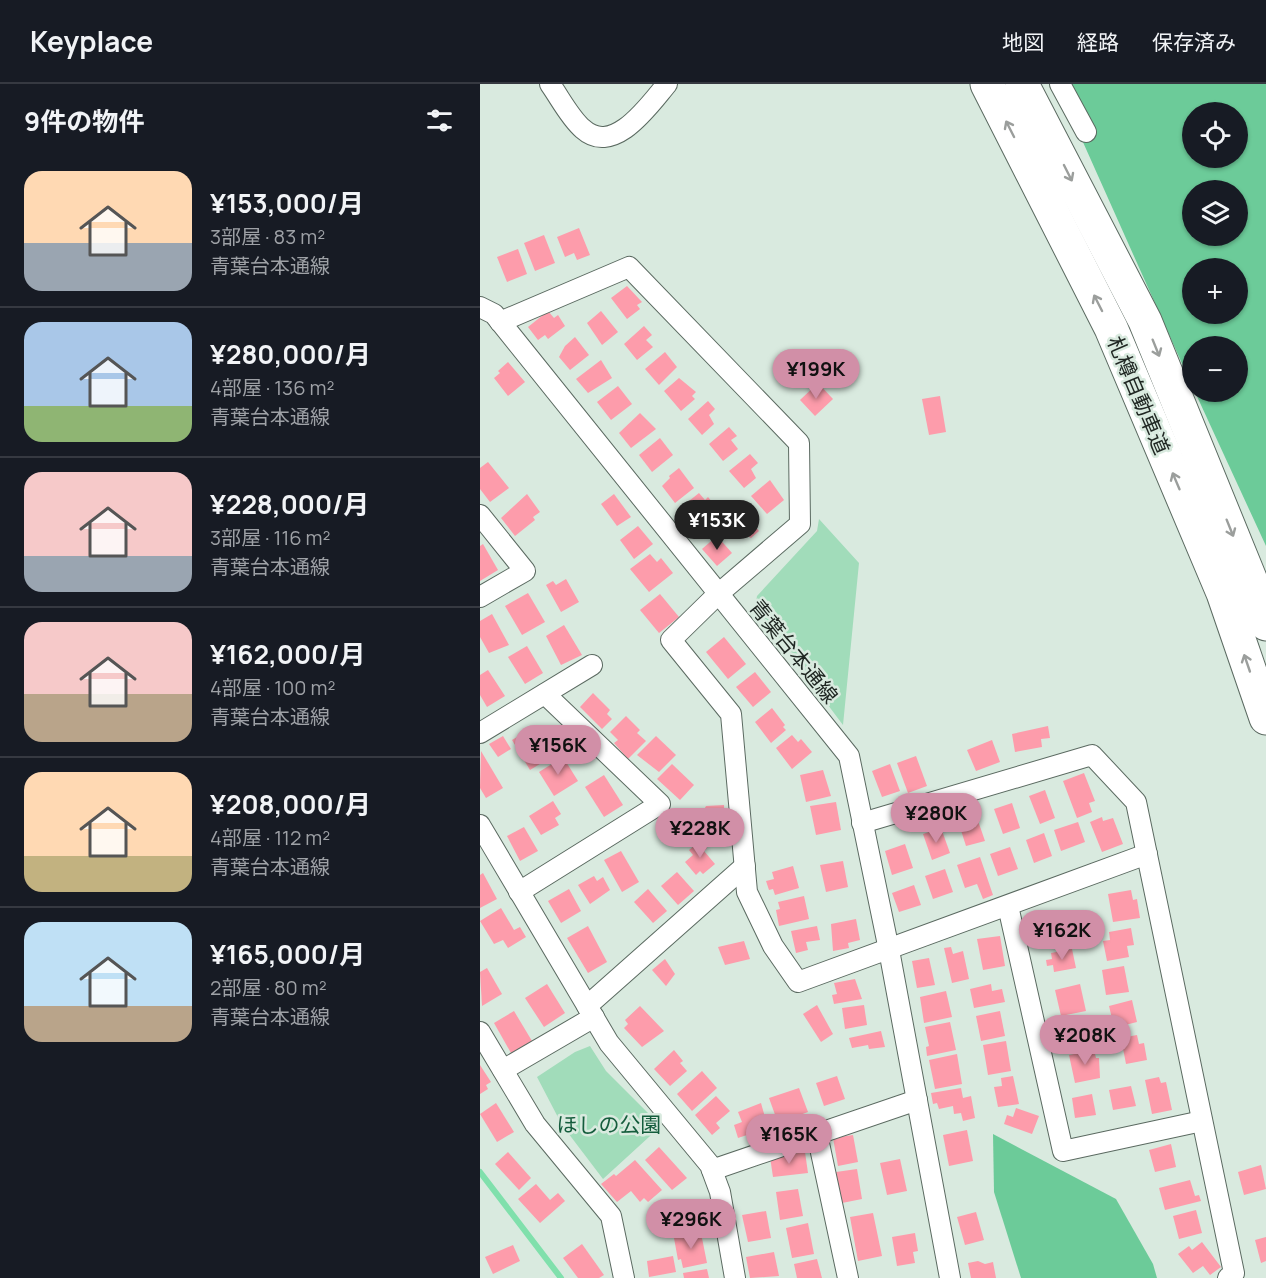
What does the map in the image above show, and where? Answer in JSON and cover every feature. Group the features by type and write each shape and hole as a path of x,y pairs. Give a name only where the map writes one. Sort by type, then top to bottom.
{"highway":[{"name":"札樽自動車道","path":"987,84 1111,328 1223,593 1266,718"},
{"name":"札樽自動車道","path":"1022,84 1145,321 1251,581 1266,624"}],"street":[{"path":"550,84 584,130 604,137 630,128 667,84"},
{"path":"1060,84 1086,132"},
{"path":"500,322 629,267 799,443 800,524 717,595 671,640 731,714 747,892 773,946 798,982 1147,854"},
{"name":"青葉台本通線","path":"480,307 494,314 717,595 849,756 889,950 950,1278"},
{"path":"480,515 525,571 480,597"},
{"path":"480,733 592,665"},
{"path":"519,892 660,804 545,694"},
{"path":"862,823 1092,755 1136,802 1234,1273 1228,1278"},
{"path":"480,825 609,1043 712,1170 720,1192 735,1278"},
{"path":"503,1070 590,1012 745,866"},
{"path":"1008,906 1063,1151 1202,1121"},
{"path":"480,1032 535,1124 611,1216 624,1278"},
{"path":"712,1170 917,1100"},
{"path":"817,1134 848,1278"}],"green space":[{"path":"1057,84 1266,84 1266,546 1200,402 1248,402 1248,336 1182,336 1182,364"},
{"path":"819,519 859,563 843,725 755,608 757,596 817,531"},
{"name":"ほしの公園","path":"590,1046 606,1071 661,1126 603,1179 562,1125 537,1077 575,1052"},
{"path":"993,1134 1116,1199 1153,1264 1157,1278 1021,1278 994,1192"}],"building":[{"path":"579,228 590,255 577,260 574,253 565,257 557,237"},
{"path":"544,235 555,263 535,271 524,243"},
{"path":"518,249 527,274 507,282 497,257"},
{"path":"627,286 642,302 637,305 640,309 627,319 611,298"},
{"path":"548,311 554,318 558,315 565,326 548,339 545,335 538,340 528,327"},
{"path":"601,311 618,332 602,345 587,323"},
{"path":"644,326 652,335 646,340 653,347 637,360 624,344"},
{"path":"575,337 589,355 570,370 559,357 565,346"},
{"path":"665,352 677,367 659,385 645,369"},
{"path":"601,360 612,378 588,393 576,379"},
{"path":"508,362 525,382 508,396 494,378"},
{"path":"679,378 696,392 692,396 695,399 681,411 664,391"},
{"path":"818,383 833,399 815,416 800,400"},
{"path":"618,386 632,404 611,420 597,402"},
{"path":"940,396 946,432 929,435 922,399"},
{"path":"708,401 715,409 709,415 714,424 702,435 688,419"},
{"path":"640,413 656,429 631,448 619,433"},
{"path":"729,427 737,436 731,440 738,449 723,461 709,444"},
{"path":"660,438 673,455 652,472 639,455"},
{"path":"750,454 758,463 751,469 756,478 744,488 729,471"},
{"path":"488,462 509,488 490,502 480,489 480,468"},
{"path":"679,468 694,488 675,503 662,486"},
{"path":"770,480 784,500 767,514 751,496"},
{"path":"699,493 705,500 708,497 717,508 701,521 697,517 690,523 679,509"},
{"path":"527,494 540,512 533,517 535,520 515,536 501,518"},
{"path":"614,494 631,517 617,526 601,504"},
{"path":"740,509 759,531 751,538 742,533 739,536 726,521"},
{"path":"638,526 653,544 634,559 620,540"},
{"path":"717,536 732,553 717,566 702,549"},
{"path":"483,544 498,570 480,581 480,546"},
{"path":"650,554 657,562 661,558 673,573 649,592 630,569"},
{"path":"566,579 579,602 561,612 546,585 553,581 556,585"},
{"path":"528,593 545,622 522,635 505,606"},
{"path":"660,594 679,617 659,633 640,610"},
{"path":"492,614 509,645 489,653 480,637 480,621"},
{"path":"564,625 582,655 561,665 546,636"},
{"path":"724,637 746,664 728,679 706,652"},
{"path":"527,646 543,673 525,684 508,657"},
{"path":"488,670 505,696 487,707 480,695 480,675"},
{"path":"755,672 771,692 753,707 736,687"},
{"path":"593,693 610,710 607,714 612,719 602,729 580,707"},
{"path":"772,708 785,725 783,727 786,730 771,743 755,722"},
{"path":"626,716 640,730 637,733 646,741 628,759 614,743 618,740 610,732"},
{"path":"535,726 553,756 530,770 512,740"},
{"path":"1048,726 1050,738 1041,739 1042,747 1015,752 1012,734"},
{"path":"792,735 798,742 801,739 812,752 792,769 776,748"},
{"path":"503,736 511,749 498,757 489,744"},
{"path":"656,736 676,755 659,772 637,755"},
{"path":"992,740 1000,762 976,771 967,750"},
{"path":"481,751 503,788 486,798 480,788"},
{"path":"916,756 927,786 908,793 897,763"},
{"path":"563,757 578,781 554,796 539,772"},
{"path":"672,764 694,785 680,800 657,779"},
{"path":"890,764 900,791 882,797 872,771"},
{"path":"823,770 831,796 806,802 800,775"},
{"path":"1084,773 1095,801 1089,803 1092,812 1077,818 1063,781"},
{"path":"604,775 623,805 604,817 585,787"},
{"path":"1045,790 1055,818 1040,824 1029,796"},
{"path":"553,801 561,814 555,818 559,825 541,835 529,816"},
{"path":"836,802 841,830 816,835 810,806"},
{"path":"1012,803 1020,828 1003,834 994,809"},
{"path":"724,805 725,834 706,835 702,824 699,825 699,819 706,806"},
{"path":"976,815 985,841 966,846 958,821"},
{"path":"1102,817 1103,821 1113,818 1123,844 1102,852 1090,822"},
{"path":"1078,822 1085,842 1061,851 1054,830"},
{"path":"524,827 538,851 520,861 507,836"},
{"path":"941,828 950,853 932,860 923,834"},
{"path":"1044,833 1052,856 1034,863 1026,840"},
{"path":"701,840 707,848 704,851 715,864 703,874 700,871 696,875 685,862 693,855 689,850"},
{"path":"905,844 913,868 892,875 885,851"},
{"path":"1010,847 1018,869 998,876 990,854"},
{"path":"621,851 639,882 622,892 604,860"},
{"path":"980,857 993,895 983,899 977,884 965,888 957,865"},
{"path":"843,861 848,887 826,892 820,865"},
{"path":"793,866 799,888 775,895 773,889 769,890 766,881 774,879 772,872"},
{"path":"945,869 953,892 933,899 925,876"},
{"path":"677,872 694,891 678,905 661,886"},
{"path":"483,873 497,899 480,908 480,875"},
{"path":"594,876 597,881 603,877 610,890 590,904 578,885"},
{"path":"914,885 921,905 899,912 892,893"},
{"path":"569,889 581,911 561,923 548,901"},
{"path":"648,889 667,911 653,923 634,902"},
{"path":"1131,890 1133,900 1137,899 1140,918 1113,922 1108,894"},
{"path":"804,896 809,919 779,926 776,910 780,909 778,902"},
{"path":"501,908 514,930 520,927 526,937 508,948 503,940 494,944 480,921"},
{"path":"856,919 860,940 848,943 849,948 833,951 831,924"},
{"path":"1059,920 1063,944 1039,948 1038,944 1035,944 1033,933 1036,933 1035,924"},
{"path":"588,926 607,962 588,973 567,938"},
{"path":"817,926 820,940 806,942 808,950 796,953 791,931"},
{"path":"1131,928 1134,945 1127,946 1129,957 1107,961 1103,941 1110,940 1109,932"},
{"path":"1000,936 1005,966 983,970 977,939"},
{"path":"744,941 750,959 725,965 718,947"},
{"path":"951,947 953,954 963,951 969,979 952,983 944,948"},
{"path":"1072,949 1076,968 1054,972 1053,965 1047,966 1046,960 1052,959 1051,953"},
{"path":"929,958 935,985 917,988 912,961"},
{"path":"665,959 675,974 666,986 652,970"},
{"path":"1124,966 1129,992 1106,995 1102,970"},
{"path":"487,968 502,994 482,1006 480,972"},
{"path":"855,979 862,999 834,1004 832,995 837,994 834,983"},
{"path":"547,984 565,1013 544,1027 525,998"},
{"path":"991,984 992,991 1002,989 1005,1002 974,1008 970,989"},
{"path":"1080,984 1086,1011 1061,1016 1055,990"},
{"path":"946,991 952,1017 924,1023 920,997"},
{"path":"1132,1000 1137,1022 1125,1025 1126,1029 1115,1031 1109,1006"},
{"path":"817,1005 833,1034 821,1042 803,1014"},
{"path":"864,1005 867,1025 845,1029 842,1008"},
{"path":"640,1006 664,1031 642,1047 624,1028 628,1024 625,1020"},
{"path":"514,1011 532,1041 511,1053 494,1023"},
{"path":"1000,1011 1005,1036 981,1041 976,1016"},
{"path":"1084,1018 1090,1047 1066,1052 1060,1023"},
{"path":"950,1022 956,1050 927,1056 926,1047 929,1046 925,1027"},
{"path":"881,1031 885,1047 869,1049 868,1045 852,1048 849,1038"},
{"path":"1137,1035 1139,1044 1144,1043 1147,1060 1126,1064 1121,1038"},
{"path":"1006,1041 1011,1071 988,1075 983,1045"},
{"path":"674,1050 683,1061 680,1063 687,1071 670,1086 654,1069"},
{"path":"1094,1050 1096,1058 1099,1058 1100,1078 1075,1083 1069,1055"},
{"path":"957,1054 962,1084 935,1089 929,1060"},
{"path":"480,1065 491,1082 486,1085 488,1089 480,1094"},
{"path":"702,1071 717,1088 692,1111 677,1094"},
{"path":"837,1076 845,1099 824,1106 816,1083"},
{"path":"1013,1076 1019,1104 998,1107 994,1087 1002,1086 1001,1078"},
{"path":"1159,1077 1161,1083 1166,1082 1172,1110 1152,1114 1145,1080"},
{"path":"1131,1086 1136,1106 1113,1110 1109,1090"},
{"path":"799,1088 808,1112 778,1123 769,1098"},
{"path":"961,1088 963,1098 971,1096 975,1118 963,1121 961,1113 954,1114 953,1106 939,1109 937,1103 933,1104 931,1093"},
{"path":"1092,1094 1096,1115 1075,1118 1072,1098"},
{"path":"716,1096 730,1111 716,1123 720,1128 712,1135 695,1115"},
{"path":"496,1103 514,1132 497,1142 480,1114"},
{"path":"761,1103 768,1128 738,1138 734,1125 742,1122 738,1112"},
{"path":"1016,1108 1039,1116 1032,1134 1004,1124 1007,1115 1013,1117"},
{"path":"967,1130 973,1161 949,1166 943,1135"},
{"path":"853,1135 858,1162 838,1166 833,1138"},
{"path":"1171,1144 1176,1167 1155,1172 1149,1150"},
{"path":"659,1147 687,1178 672,1190 645,1160"},
{"path":"508,1152 531,1178 519,1190 495,1164"},
{"path":"805,1152 808,1173 773,1177 770,1157"},
{"path":"900,1159 907,1191 887,1195 880,1163"},
{"path":"635,1160 662,1190 648,1202 644,1198 640,1202 631,1191 617,1202 601,1184 614,1174 616,1176"},
{"path":"1261,1165 1266,1189 1244,1195 1238,1172"},
{"path":"857,1169 862,1199 842,1203 836,1172"},
{"path":"1190,1180 1195,1196 1199,1195 1201,1201 1165,1210 1159,1188"},
{"path":"536,1184 550,1200 558,1193 565,1201 540,1223 518,1199"},
{"path":"798,1189 803,1216 780,1220 776,1192"},
{"path":"1196,1210 1202,1233 1179,1239 1173,1216"},
{"path":"766,1211 771,1238 748,1242 742,1215"},
{"path":"976,1212 984,1240 965,1245 957,1217"},
{"path":"873,1213 882,1256 858,1261 850,1217"},
{"path":"808,1223 814,1254 792,1258 786,1228"},
{"path":"701,1233 707,1263 683,1268 681,1259 678,1260 674,1238"},
{"path":"915,1233 918,1251 913,1252 915,1263 897,1266 892,1237"},
{"path":"1266,1237 1266,1261 1261,1263 1255,1240"},
{"path":"1202,1242 1221,1267 1210,1275 1203,1266 1193,1273 1178,1254 1189,1246 1192,1250"},
{"path":"582,1244 604,1275 599,1278 578,1278 563,1258"},
{"path":"513,1245 520,1261 493,1274 485,1257"},
{"path":"774,1252 779,1276 750,1278 746,1257"},
{"path":"673,1256 676,1272 649,1277 647,1261"},
{"path":"817,1259 822,1278 797,1278 794,1264"},
{"path":"978,1261 985,1264 993,1262 996,1278 971,1278 968,1263"},
{"path":"707,1269 709,1278 684,1278 683,1273"}],"waterway":[{"path":"480,1172 561,1278"}]}
